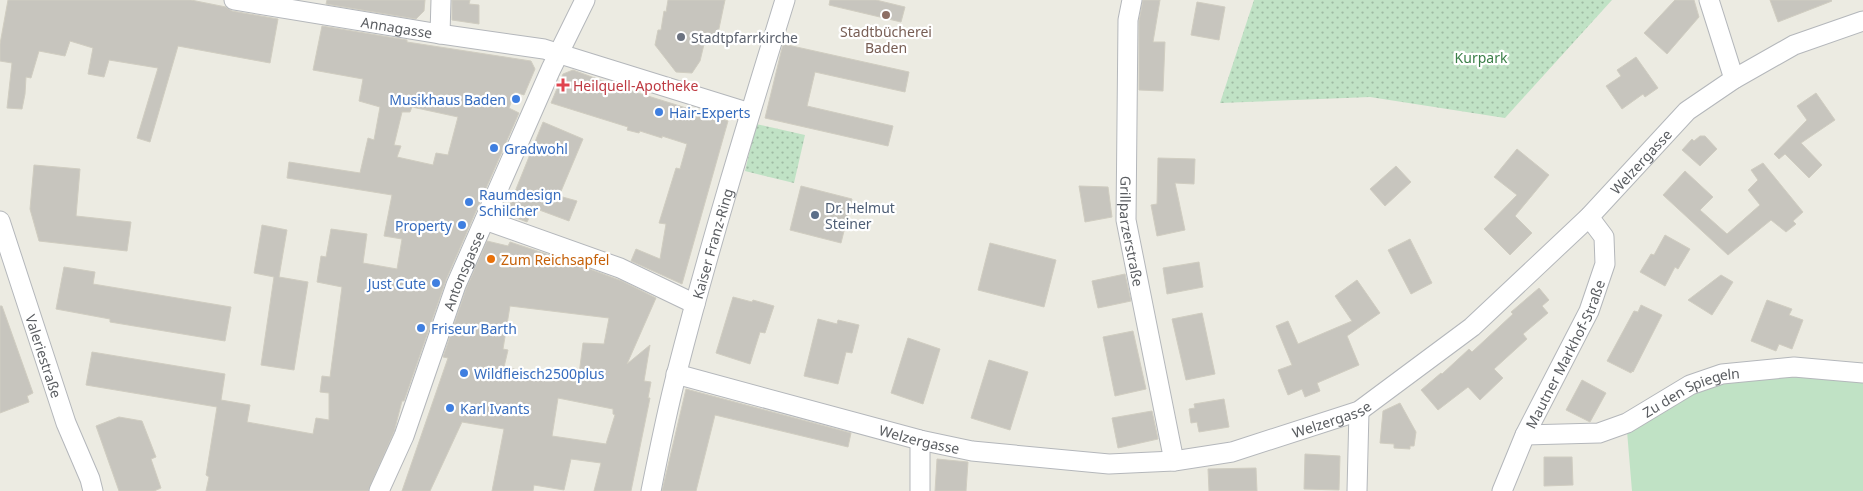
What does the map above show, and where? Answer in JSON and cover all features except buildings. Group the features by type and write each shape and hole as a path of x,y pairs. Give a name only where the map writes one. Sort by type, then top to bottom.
{"street":[{"name":"Annagasse","path":"234,0 544,49 750,113"},
{"path":"440,34 441,0"},
{"name":"Antonsgasse","path":"378,491 404,436 456,285 585,0"},
{"name":"Kaiser Franz-Ring","path":"650,491 676,374 695,304 784,0"},
{"name":"Grillparzerstraße","path":"1132,0 1128,20 1126,220 1174,461"},
{"path":"1709,0 1734,79"},
{"name":"Welzergasse","path":"676,374 920,440 972,451 1109,464 1174,461 1232,452 1359,411 1472,327 1589,217 1686,111 1734,79 1794,45 1863,21"},
{"name":"Mautner Markhof-Straße","path":"1502,491 1526,436 1589,310 1605,264 1604,237 1589,217"},
{"path":"485,220 620,268 695,304"},
{"name":"Valeriestraße","path":"0,221 66,423 90,479 93,491"},
{"name":"Zu den Spiegeln","path":"1526,436 1598,433 1627,423 1690,385 1722,374 1794,367 1863,373"},
{"path":"1356,491 1359,411"},
{"path":"920,440 920,491"}],"green space":[{"name":"Kurpark","path":"1254,0 1612,0 1505,118 1370,97 1220,103"},
{"path":"756,124 805,135 794,183 745,171"},
{"path":"1798,372 1863,376 1863,491 1632,491 1627,431 1722,379"}],"place":[{"name":"Stadtbücherei Baden","path":"886,15"},
{"name":"Stadtpfarrkirche","path":"681,37"},
{"name":"Heilquell-Apotheke","path":"563,85"},
{"name":"Musikhaus Baden","path":"516,99"},
{"name":"Hair-Experts","path":"659,112"},
{"name":"Gradwohl","path":"494,148"},
{"name":"Raumdesign Schilcher","path":"469,202"},
{"name":"Dr. Helmut Steiner","path":"815,215"},
{"name":"Property","path":"462,225"},
{"name":"Zum Reichsapfel","path":"491,259"},
{"name":"Just Cute","path":"436,283"},
{"name":"Friseur Barth","path":"421,328"},
{"name":"Wildfleisch2500plus","path":"464,373"},
{"name":"Karl Ivants","path":"450,408"}]}
